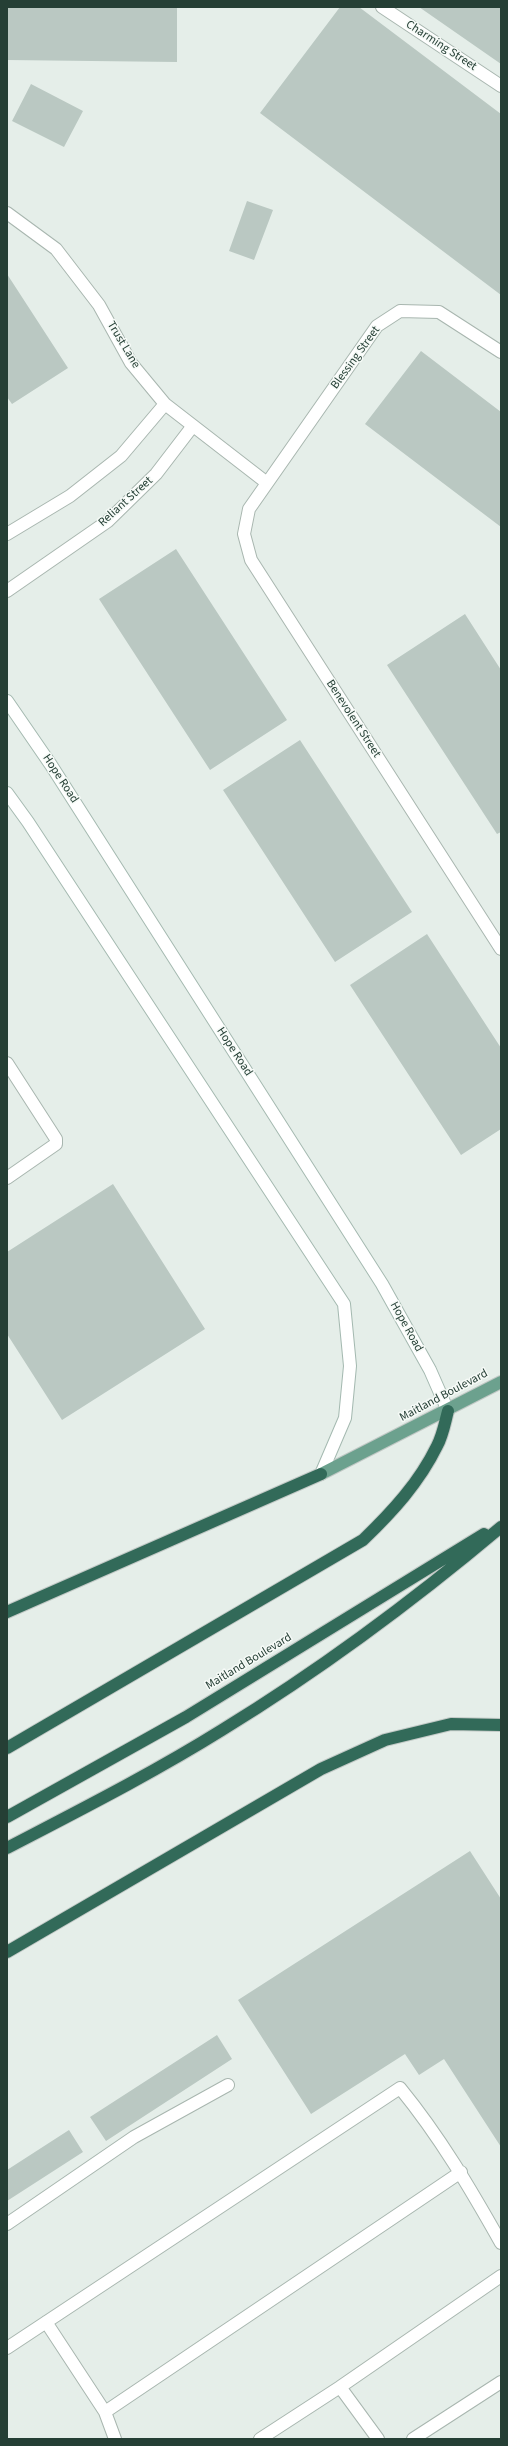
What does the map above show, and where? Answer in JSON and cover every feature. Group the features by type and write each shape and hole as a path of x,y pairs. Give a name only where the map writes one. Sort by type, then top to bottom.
{"highway":[{"path":"7,1748 363,1540 397,1508 422,1472 438,1445 448,1410"},
{"name":"Maitland Boulevard","path":"7,1612 322,1474"},
{"name":"Maitland Boulevard","path":"7,1817 186,1717 501,1523"},
{"path":"7,1848 123,1788 223,1730 345,1649 437,1581 501,1527"},
{"path":"7,1952 321,1769 386,1740 451,1724 501,1725"}],"main road":[{"name":"Maitland Boulevard","path":"322,1474 501,1382"}],"street":[{"name":"Charming Street","path":"382,7 501,86"},
{"name":"Trust Lane","path":"7,213 56,249 99,305 131,363 165,404 267,484"},
{"name":"Blessing Street","path":"267,484 377,326 400,311 439,312 501,352"},
{"path":"7,534 70,496 121,456 165,404"},
{"name":"Reliant Street","path":"7,591 108,521 156,474 192,426"},
{"name":"Benevolent Street","path":"267,484 249,509 244,534 251,560 501,948"},
{"name":"Hope Road","path":"7,702 51,765 382,1284 430,1370 448,1410"},
{"path":"7,793 28,822 344,1304 350,1366 345,1418 322,1474"},
{"path":"7,1063 56,1139 56,1144 7,1178"},
{"path":"7,2224 134,2137 228,2085"},
{"path":"7,2348 400,2088 432,2128 461,2172 501,2243"},
{"path":"104,2412 461,2172"},
{"path":"260,2439 340,2387 501,2276"},
{"path":"46,2322 104,2412 115,2439"},
{"path":"413,2439 501,2382"},
{"path":"340,2387 378,2439"}],"building":[{"path":"7,7 177,7 177,62 7,60"},
{"path":"340,7 359,7 501,114 501,295 260,113"},
{"path":"419,7 501,7 501,64"},
{"path":"31,84 83,111 64,147 12,121"},
{"path":"247,201 273,210 254,260 229,251"},
{"path":"7,274 68,368 12,404 7,397"},
{"path":"421,351 501,412 501,527 365,424"},
{"path":"176,549 287,720 210,770 99,599"},
{"path":"465,614 501,670 501,832 497,834 387,665"},
{"path":"300,740 412,912 335,962 223,790"},
{"path":"427,934 501,1048 501,1129 461,1155 350,985"},
{"path":"113,1184 205,1329 62,1420 7,1334 7,1252"},
{"path":"470,1851 501,1899 501,2147 444,2059 419,2075 405,2054 311,2114 238,2000"},
{"path":"217,2035 232,2059 106,2141 90,2117"},
{"path":"69,2130 83,2152 7,2201 7,2170"}]}
